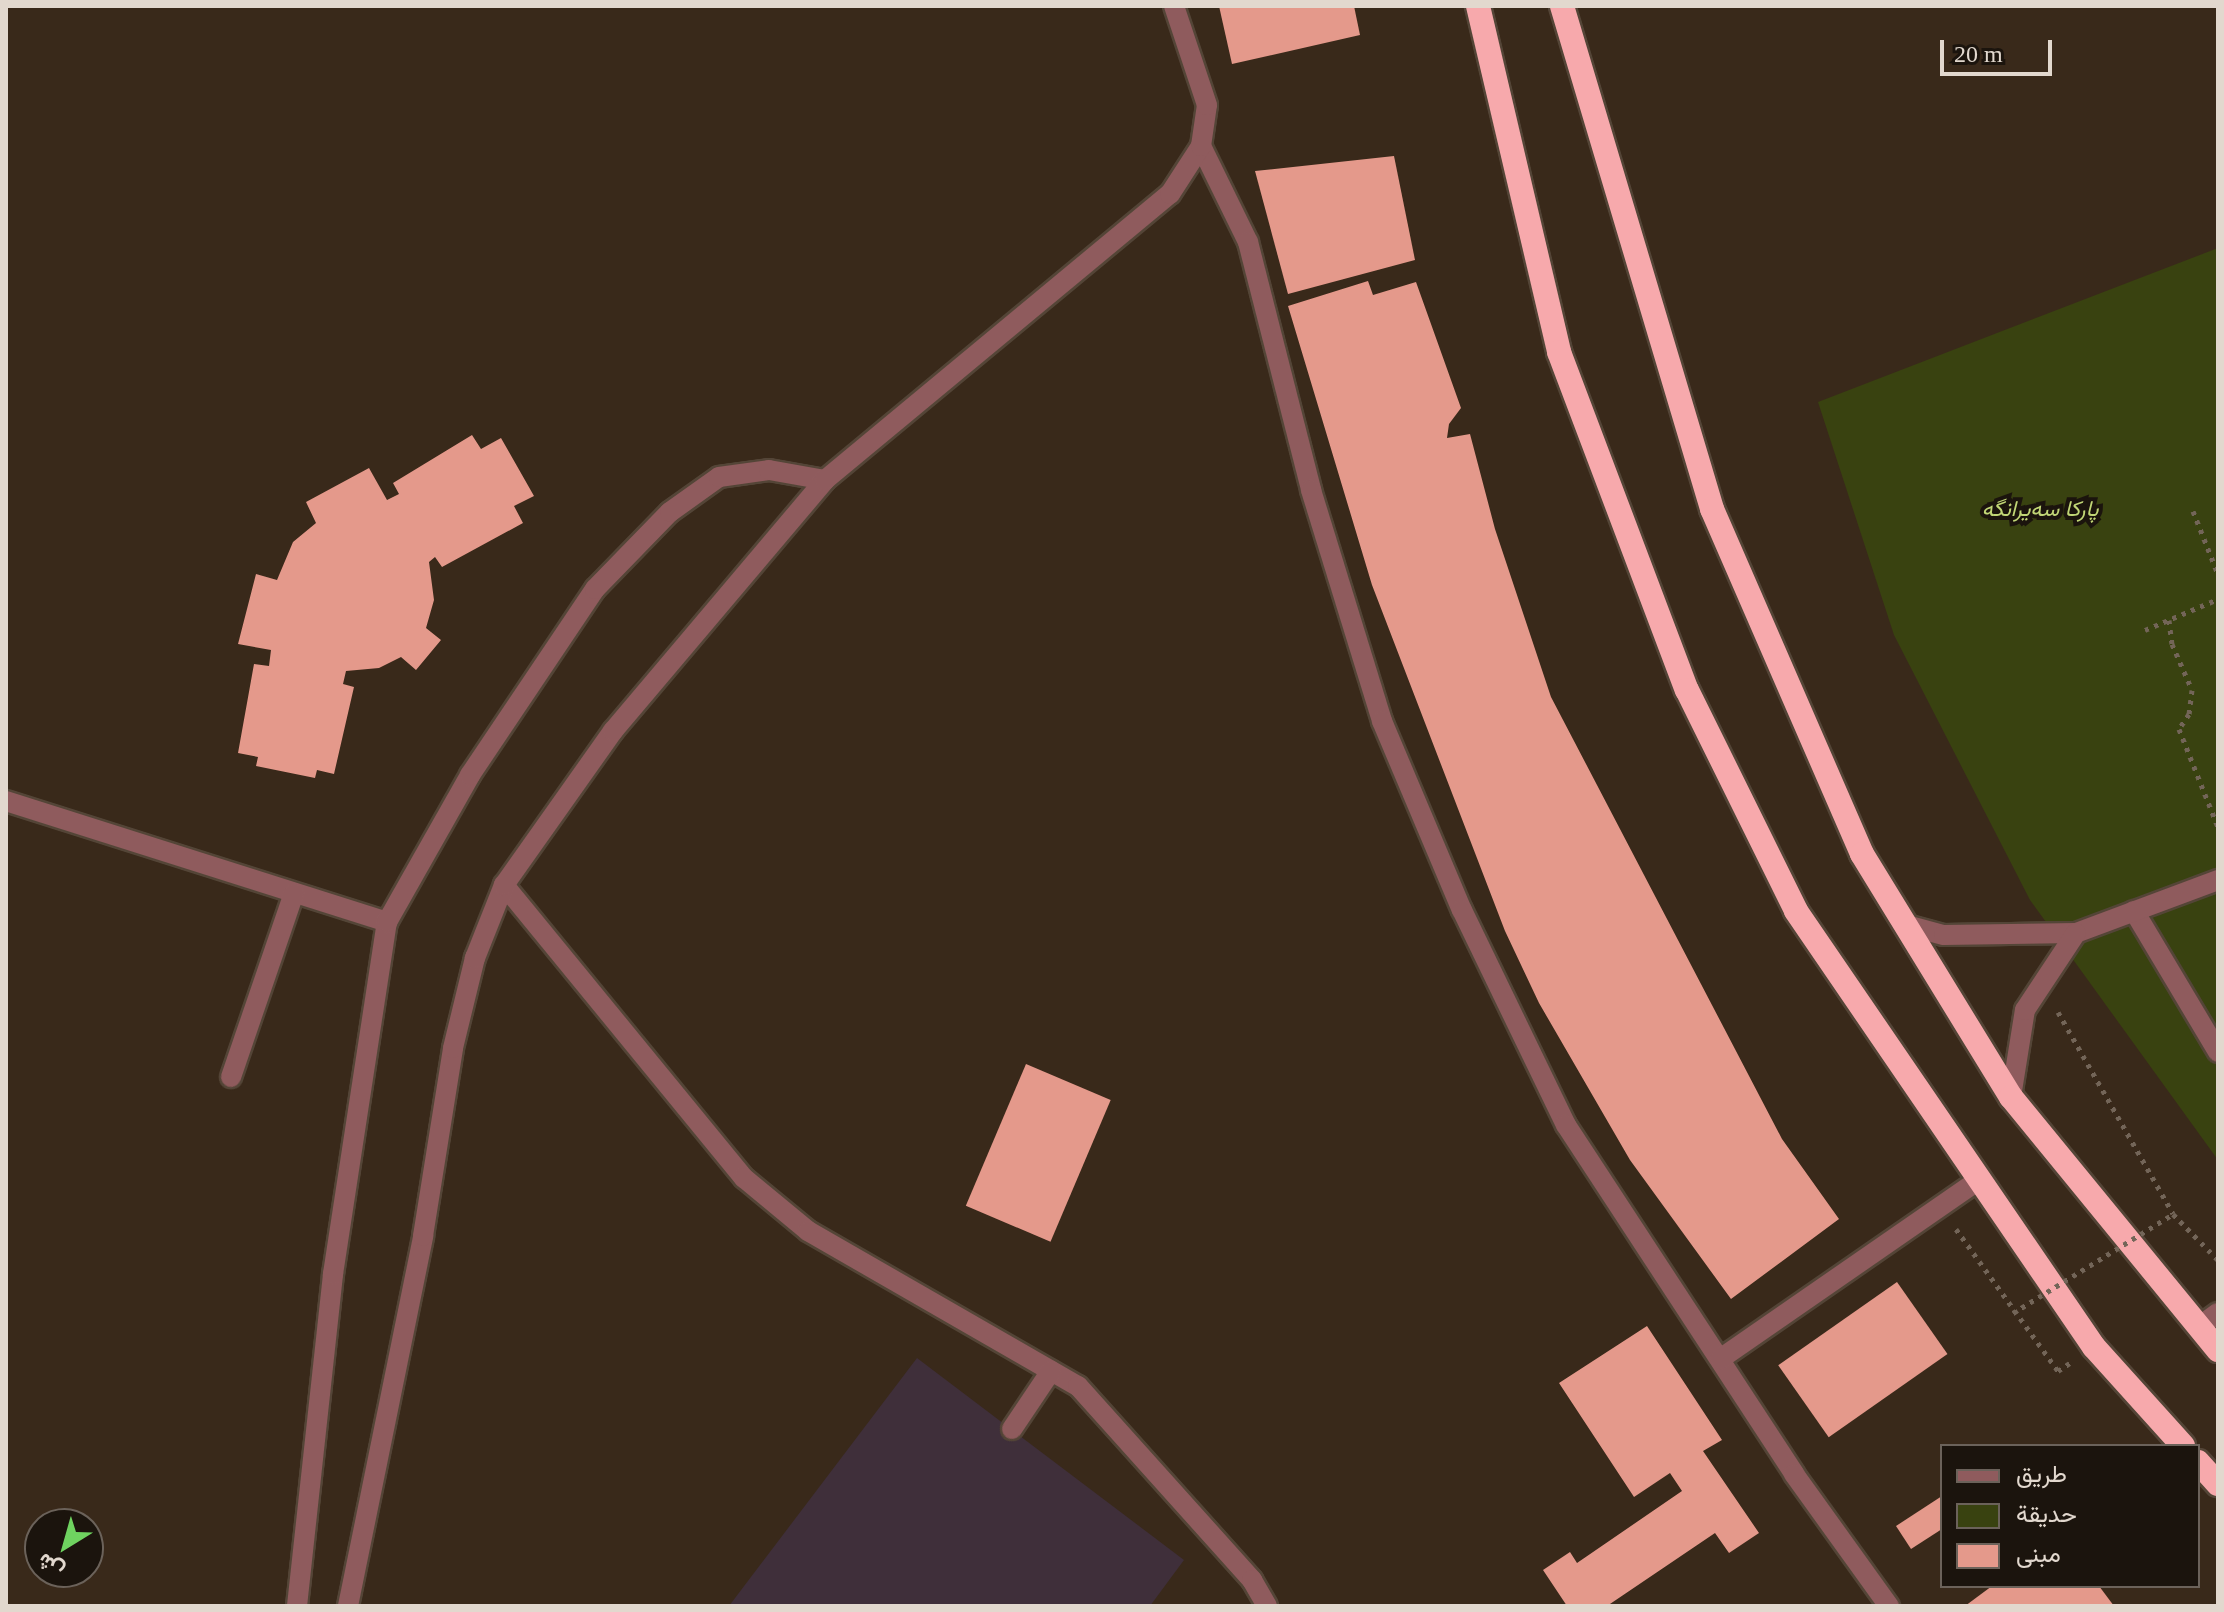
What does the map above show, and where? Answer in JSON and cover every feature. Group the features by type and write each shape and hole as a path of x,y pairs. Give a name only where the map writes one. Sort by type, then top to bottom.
{"highway":[{"path":"1478,6 1559,352 1687,690 1796,911 2094,1347 2181,1444"},
{"path":"1562,6 1712,509 1820,765 1862,854 2011,1097 2144,1266 2212,1326 2218,1350"},
{"path":"2200,1464 2218,1484"}],"street":[{"path":"348,1606 423,1236 453,1048 475,958 504,885 613,731 825,480 1170,194 1201,146 1207,105 1174,6"},
{"path":"1201,146 1248,242 1311,490 1377,707 1456,895 1566,1125 1720,1359 1889,1606"},
{"path":"297,1606 333,1274 387,922 470,775 595,589 670,512 719,477 769,470 825,480"},
{"path":"6,801 387,922"},
{"path":"1906,925 1944,935 2076,933 2218,880"},
{"path":"504,885 744,1178 808,1231 1078,1386 1252,1580 1267,1606"},
{"path":"231,1077 294,893"},
{"path":"2134,911 2218,1052"},
{"path":"2011,1097 2018,1038 2041,983 2076,933"},
{"path":"1720,1359 1980,1179"},
{"path":"1012,1429 1051,1371"}],"path":[{"path":"2193,511 2218,574"},
{"path":"2145,630 2218,599"},
{"path":"2169,620 2172,644 2192,690 2189,714 2179,729 2218,827"},
{"path":"2041,983 2173,1214 2218,1260"},
{"path":"2013,1313 2173,1214"},
{"path":"1969,1248 2013,1313 2058,1371"}],"shaded area":[{"path":"917,1358 1184,1560 1150,1606 729,1606"}],"green space":[{"name":"پارکا سەیرانگه","path":"2218,248 2218,1160 2030,900 1894,635 1818,402"}],"building":[{"path":"1219,6 1354,6 1360,35 1232,64"},
{"path":"1394,156 1415,260 1288,294 1255,171"},
{"path":"1368,281 1373,295 1416,282 1461,408 1449,424 1447,438 1470,434 1495,529 1551,697 1782,1139 1839,1219 1731,1299 1630,1160 1539,1003 1505,931 1372,585 1288,306"},
{"path":"472,435 481,449 501,438 534,496 514,506 523,523 442,567 435,557 429,562 434,600 426,628 441,640 416,670 401,657 379,668 346,671 343,684 354,687 334,774 317,770 315,778 256,766 258,757 238,753 254,664 269,666 271,650 238,644 256,574 277,580 293,542 316,523 306,502 369,468 387,500 399,494 393,483"},
{"path":"1026,1064 1111,1100 1051,1242 966,1206"},
{"path":"1897,1282 1947,1354 1829,1437 1778,1365"},
{"path":"1647,1326 1722,1440 1703,1451 1759,1533 1729,1553 1715,1533 1607,1606 1567,1606 1543,1570 1570,1552 1577,1563 1682,1491 1670,1473 1634,1497 1559,1383"},
{"path":"1940,1497 1940,1530 1911,1549 1896,1526"},
{"path":"1989,1588 2100,1588 2114,1606 1965,1606"}]}
